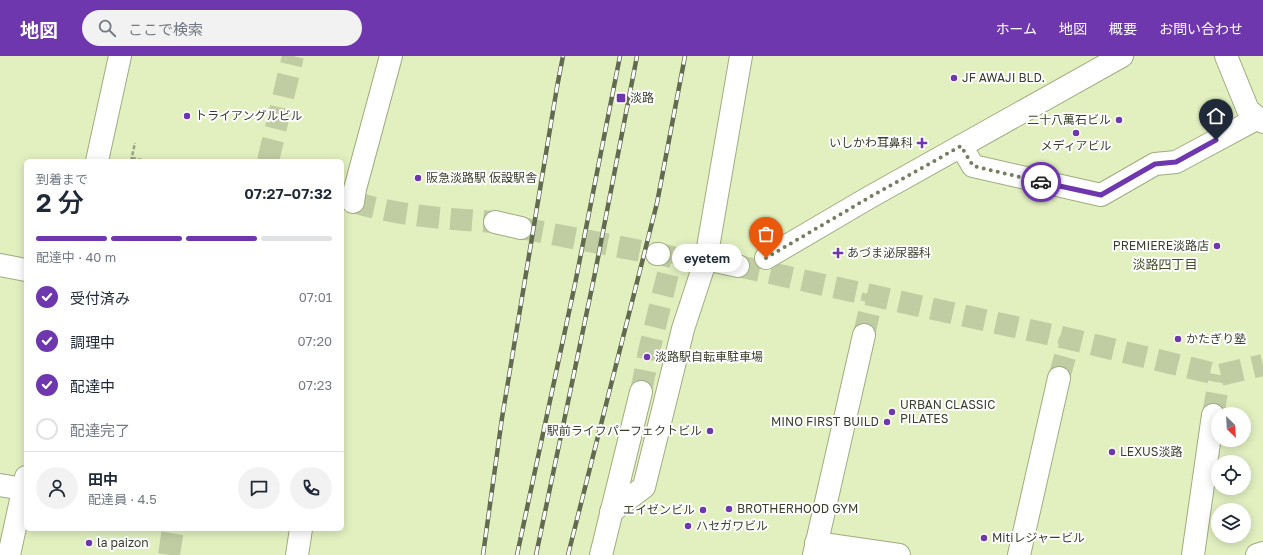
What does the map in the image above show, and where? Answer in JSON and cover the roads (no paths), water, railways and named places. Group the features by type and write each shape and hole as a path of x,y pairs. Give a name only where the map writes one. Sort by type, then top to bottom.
{"street":[{"path":"97,159 120,56"},
{"path":"353,202 355,189 391,56"},
{"path":"611,512 644,487 683,329 706,259 741,56"},
{"path":"766,258 870,197 1122,56"},
{"path":"961,146 973,166 1101,195 1155,164 1176,162 1260,120 1248,110 1226,56"},
{"path":"496,222 521,228"},
{"path":"706,259 738,266"},
{"path":"0,264 24,270"},
{"path":"864,335 815,549 899,555"},
{"path":"1019,555 1059,378"},
{"path":"601,555 641,392"},
{"path":"1193,555 1211,429"},
{"path":"0,485 24,483"},
{"path":"8,555 24,487"},
{"path":"297,555 301,531"},
{"path":"1257,555 1263,553"}],"tunnel":[{"path":"268,159 293,56"},
{"path":"353,202 406,214 495,222"},
{"path":"521,228 657,254"},
{"path":"641,392 649,351 672,257 659,254"},
{"path":"738,266 1070,339 1220,375 1263,365"},
{"path":"864,335 873,295"},
{"path":"1059,378 1070,339"},
{"path":"1214,407 1220,375"},
{"path":"169,555 173,531"}],"railway":[{"path":"483,555 502,418 563,56"},
{"path":"517,555 575,284 620,56"},
{"path":"536,555 595,273 637,56"},
{"path":"568,555 657,203 685,56"}],"place":[{"name":"JF AWAJI BLD.","path":"954,78"},
{"name":"淡路","path":"621,98"},
{"name":"トライアングルビル","path":"187,116"},
{"name":"二十八萬石ビル","path":"1119,120"},
{"name":"メディアビル","path":"1076,133"},
{"name":"いしかわ耳鼻科","path":"922,143"},
{"name":"阪急淡路駅 仮設駅舎","path":"418,178"},
{"name":"PREMIERE淡路店","path":"1217,246"},
{"name":"あづま泌尿器科","path":"838,253"},
{"name":"eyetem","path":"766,258"},
{"name":"かたぎり塾","path":"1178,339"},
{"name":"淡路駅自転車駐車場","path":"647,357"},
{"name":"URBAN CLASSIC PILATES","path":"892,412"},
{"name":"MINO FIRST BUILD","path":"887,422"},
{"name":"駅前ライフパーフェクトビル","path":"710,431"},
{"name":"LEXUS淡路","path":"1112,452"},
{"name":"BROTHERHOOD GYM","path":"729,509"},
{"name":"エイゼンビル","path":"703,510"},
{"name":"ハセガワビル","path":"688,526"},
{"name":"Mitiレジャービル","path":"984,538"},
{"name":"la paizon","path":"89,543"}],"district":[{"name":"淡路四丁目","path":"1165,264"}]}
